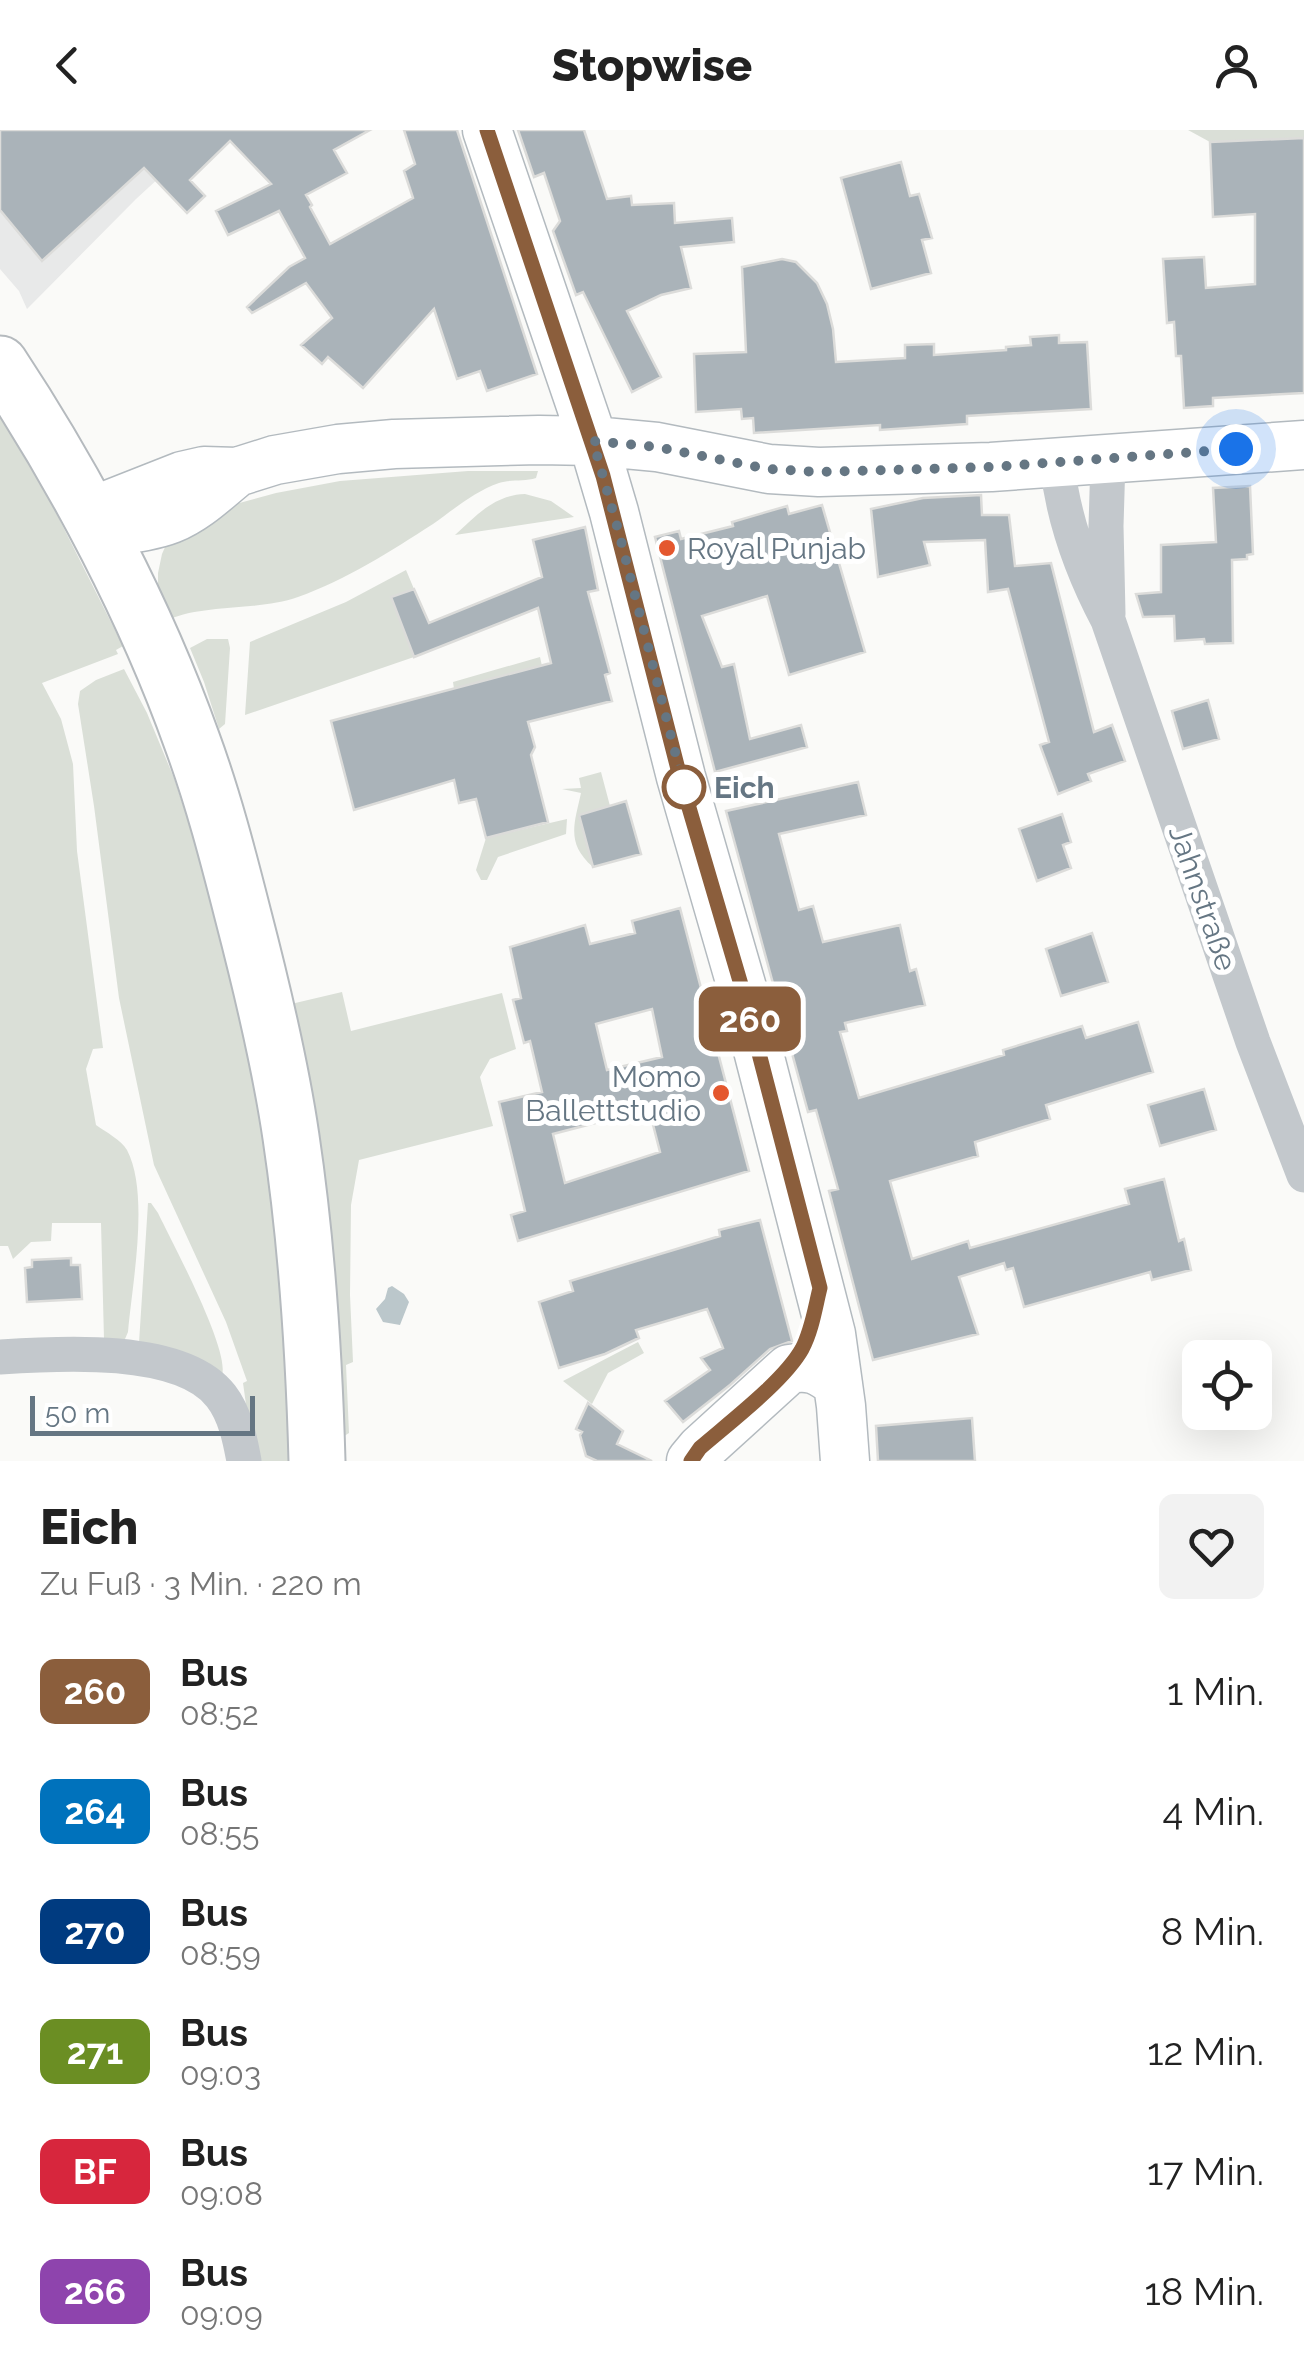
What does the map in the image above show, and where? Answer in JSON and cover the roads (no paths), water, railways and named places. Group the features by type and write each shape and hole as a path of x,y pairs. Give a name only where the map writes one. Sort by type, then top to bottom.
{"main road":[{"path":"0,364 93,523 152,643 219,821 260,981 291,1136 309,1294 317,1461"}],"street":[{"path":"487,130 593,441 680,777 742,988 832,1334 846,1461"},
{"path":"93,523 182,476 204,470 237,472 275,460 394,444 593,441 657,447 768,469 819,472 1056,463 1304,445"},
{"name":"Jahnstraße","path":"1108,460 1108,620"},
{"name":"Jahnstraße","path":"1056,463 1076,551 1108,620 1253,1042 1304,1174"},
{"path":"93,523 141,526 170,519 199,503 237,472"},
{"path":"152,643 149,558 170,519"},
{"path":"691,1461 700,1448 789,1368 810,1330 820,1288"},
{"path":"0,1357 66,1352 130,1357 192,1374 209,1382 223,1397 244,1461"},
{"path":"789,1368 805,1366 823,1372 838,1384"}],"place":[{"name":"Royal Punjab","path":"667,548"},
{"name":"Eich","path":"684,787"},
{"name":"Momo Ballettstudio","path":"721,1093"}]}
